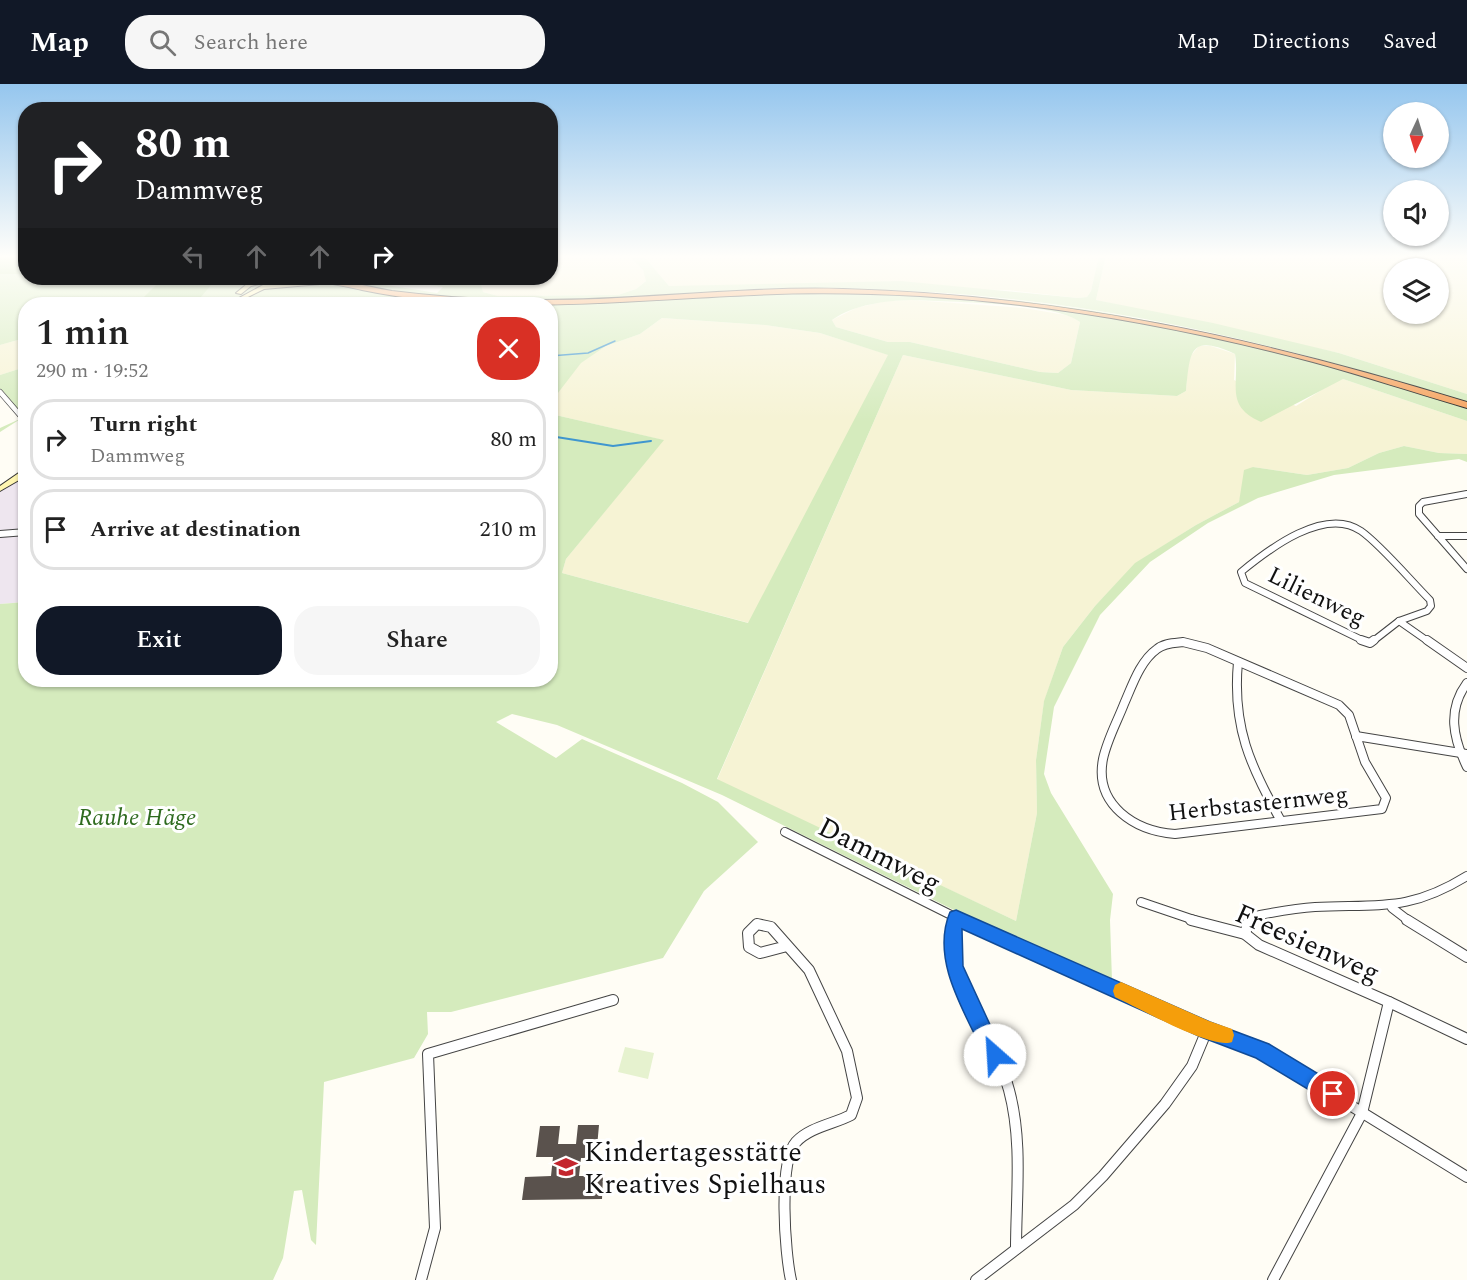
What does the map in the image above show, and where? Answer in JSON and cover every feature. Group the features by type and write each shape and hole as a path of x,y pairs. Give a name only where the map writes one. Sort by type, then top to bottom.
{"highway":[{"path":"1079,311 1142,320 1247,342 1364,373 1467,405"}],"main road":[{"path":"0,489 18,477"}],"street":[{"path":"0,392 18,413"},
{"path":"1467,494 1423,502 1419,506 1419,514 1467,569"},
{"name":"Lilienweg","path":"1335,523 1353,526 1361,531 1430,600 1431,606 1427,611 1399,621 1375,641 1360,640 1245,583 1241,572 1263,553 1302,533 1335,523"},
{"path":"0,534 18,532"},
{"path":"1438,536 1467,536"},
{"name":"Lilienweg","path":"1399,621 1467,668"},
{"name":"Herbstasternweg","path":"1183,642 1207,648 1339,705 1349,715 1356,736 1365,762 1386,798 1382,809 1175,834 1150,832 1124,817 1109,804 1102,790 1100,778 1107,743 1132,686 1155,650 1168,643 1183,642"},
{"path":"1238,662 1233,693 1238,730 1259,784 1281,820"},
{"path":"1467,683 1456,701 1453,722 1467,767"},
{"path":"1356,736 1463,754"},
{"name":"Dammweg","path":"785,832 956,918 1207,1030 1262,1051 1467,1177"},
{"path":"1245,934 1249,919 1261,915 1323,907 1392,908 1430,898 1467,876"},
{"name":"Freesienweg","path":"1141,902 1174,915 1245,934 1259,945 1467,1039"},
{"path":"1392,908 1422,931 1467,957"},
{"path":"956,918 952,933 954,966 1002,1069 1015,1116 1019,1169 1016,1249"},
{"path":"787,946 760,953 749,948 748,933 757,924 771,927 809,970 847,1051 854,1076 856,1098 851,1115 799,1139 790,1149 786,1177 788,1267 791,1280"},
{"path":"421,1280 435,1228 428,1054 613,1000"},
{"path":"1272,1280 1362,1113 1389,1002"},
{"path":"976,1280 1074,1205 1120,1157 1165,1104 1192,1066 1207,1030"}],"shaded area":[{"path":"850,311 1041,311 1071,316 1080,322 1071,363 1058,373 1040,372 910,342 888,342 836,327 832,320"},
{"path":"1146,311 1383,311 1383,324 1449,324 1449,311 1467,311 1467,394 1339,353"},
{"path":"662,318 765,325 820,333 889,355 749,623 562,573 566,559 663,440 558,416 558,392 580,363 606,346 640,334"},
{"path":"18,340 18,369 0,375 0,345"},
{"path":"1199,346 1211,346 1235,354 1234,380 1296,406 1343,379 1467,421 1467,454 1439,453 1404,446 1379,453 1348,468 1307,475 1253,467 1244,483 1239,502 1196,525 1136,563 1095,606 1063,647 1044,702 1036,760 1037,813 1016,921 717,780 903,355 1071,390 1177,396 1186,391 1188,359"},
{"path":"18,476 18,603 0,604 0,489"}],"green space":[{"path":"0,311 18,311 18,340 0,345"},
{"name":"Rauhe Häge","path":"558,311 849,311 832,320 836,327 888,342 910,342 1040,372 1058,373 1071,363 1080,322 1067,315 1050,311 1091,311 1135,318 1269,348 1467,405 1467,421 1343,379 1261,422 1249,416 1238,401 1235,354 1208,345 1200,346 1195,350 1189,366 1186,391 1177,396 1071,390 903,355 717,779 1016,921 1037,813 1036,760 1044,701 1063,647 1095,606 1135,563 1196,525 1239,502 1244,470 1253,467 1307,475 1348,468 1379,453 1404,446 1439,453 1467,454 1467,462 1459,459 1334,475 1258,498 1208,523 1150,562 1100,615 1054,707 1044,774 1051,793 1113,894 1110,920 1112,981 964,915 722,795 557,725 512,714 496,722 556,758 582,739 682,783 718,802 758,842 704,891 663,958 451,1012 427,1012 428,1034 414,1058 324,1082 316,1245 311,1240 302,1190 294,1191 283,1258 273,1280 0,1280 0,604 18,603 18,687 558,687 558,416 664,440 566,559 562,573 748,623 888,355 820,333 765,325 662,318 640,334 606,346 581,363 558,393"},
{"path":"1096,311 1151,311 1339,353 1467,394 1467,403 1262,344"},
{"path":"18,369 18,414 0,392 0,375"},
{"path":"18,420 0,432 0,428"},
{"path":"625,1047 654,1053 648,1079 618,1072"}],"building":[{"name":"Kindertagesstätte Kreatives Spielhaus","path":"578,1125 599,1125 596,1158 581,1158 579,1176 603,1176 602,1199 522,1200 525,1177 551,1176 553,1157 536,1157 540,1126 560,1126 558,1144 576,1144"}],"waterway":[{"path":"558,355 588,353 615,341"},
{"path":"558,437 613,446 651,441"}],"slow traffic":[{"path":"1121,991 1207,1030 1225,1035"}],"place":[{"name":"Kindertagesstätte Kreatives Spielhaus","path":"566,1167"}],"route":[{"path":"995,1055 954,966 951,948 956,918 1207,1030 1233,1038 1262,1051 1333,1094"}]}
